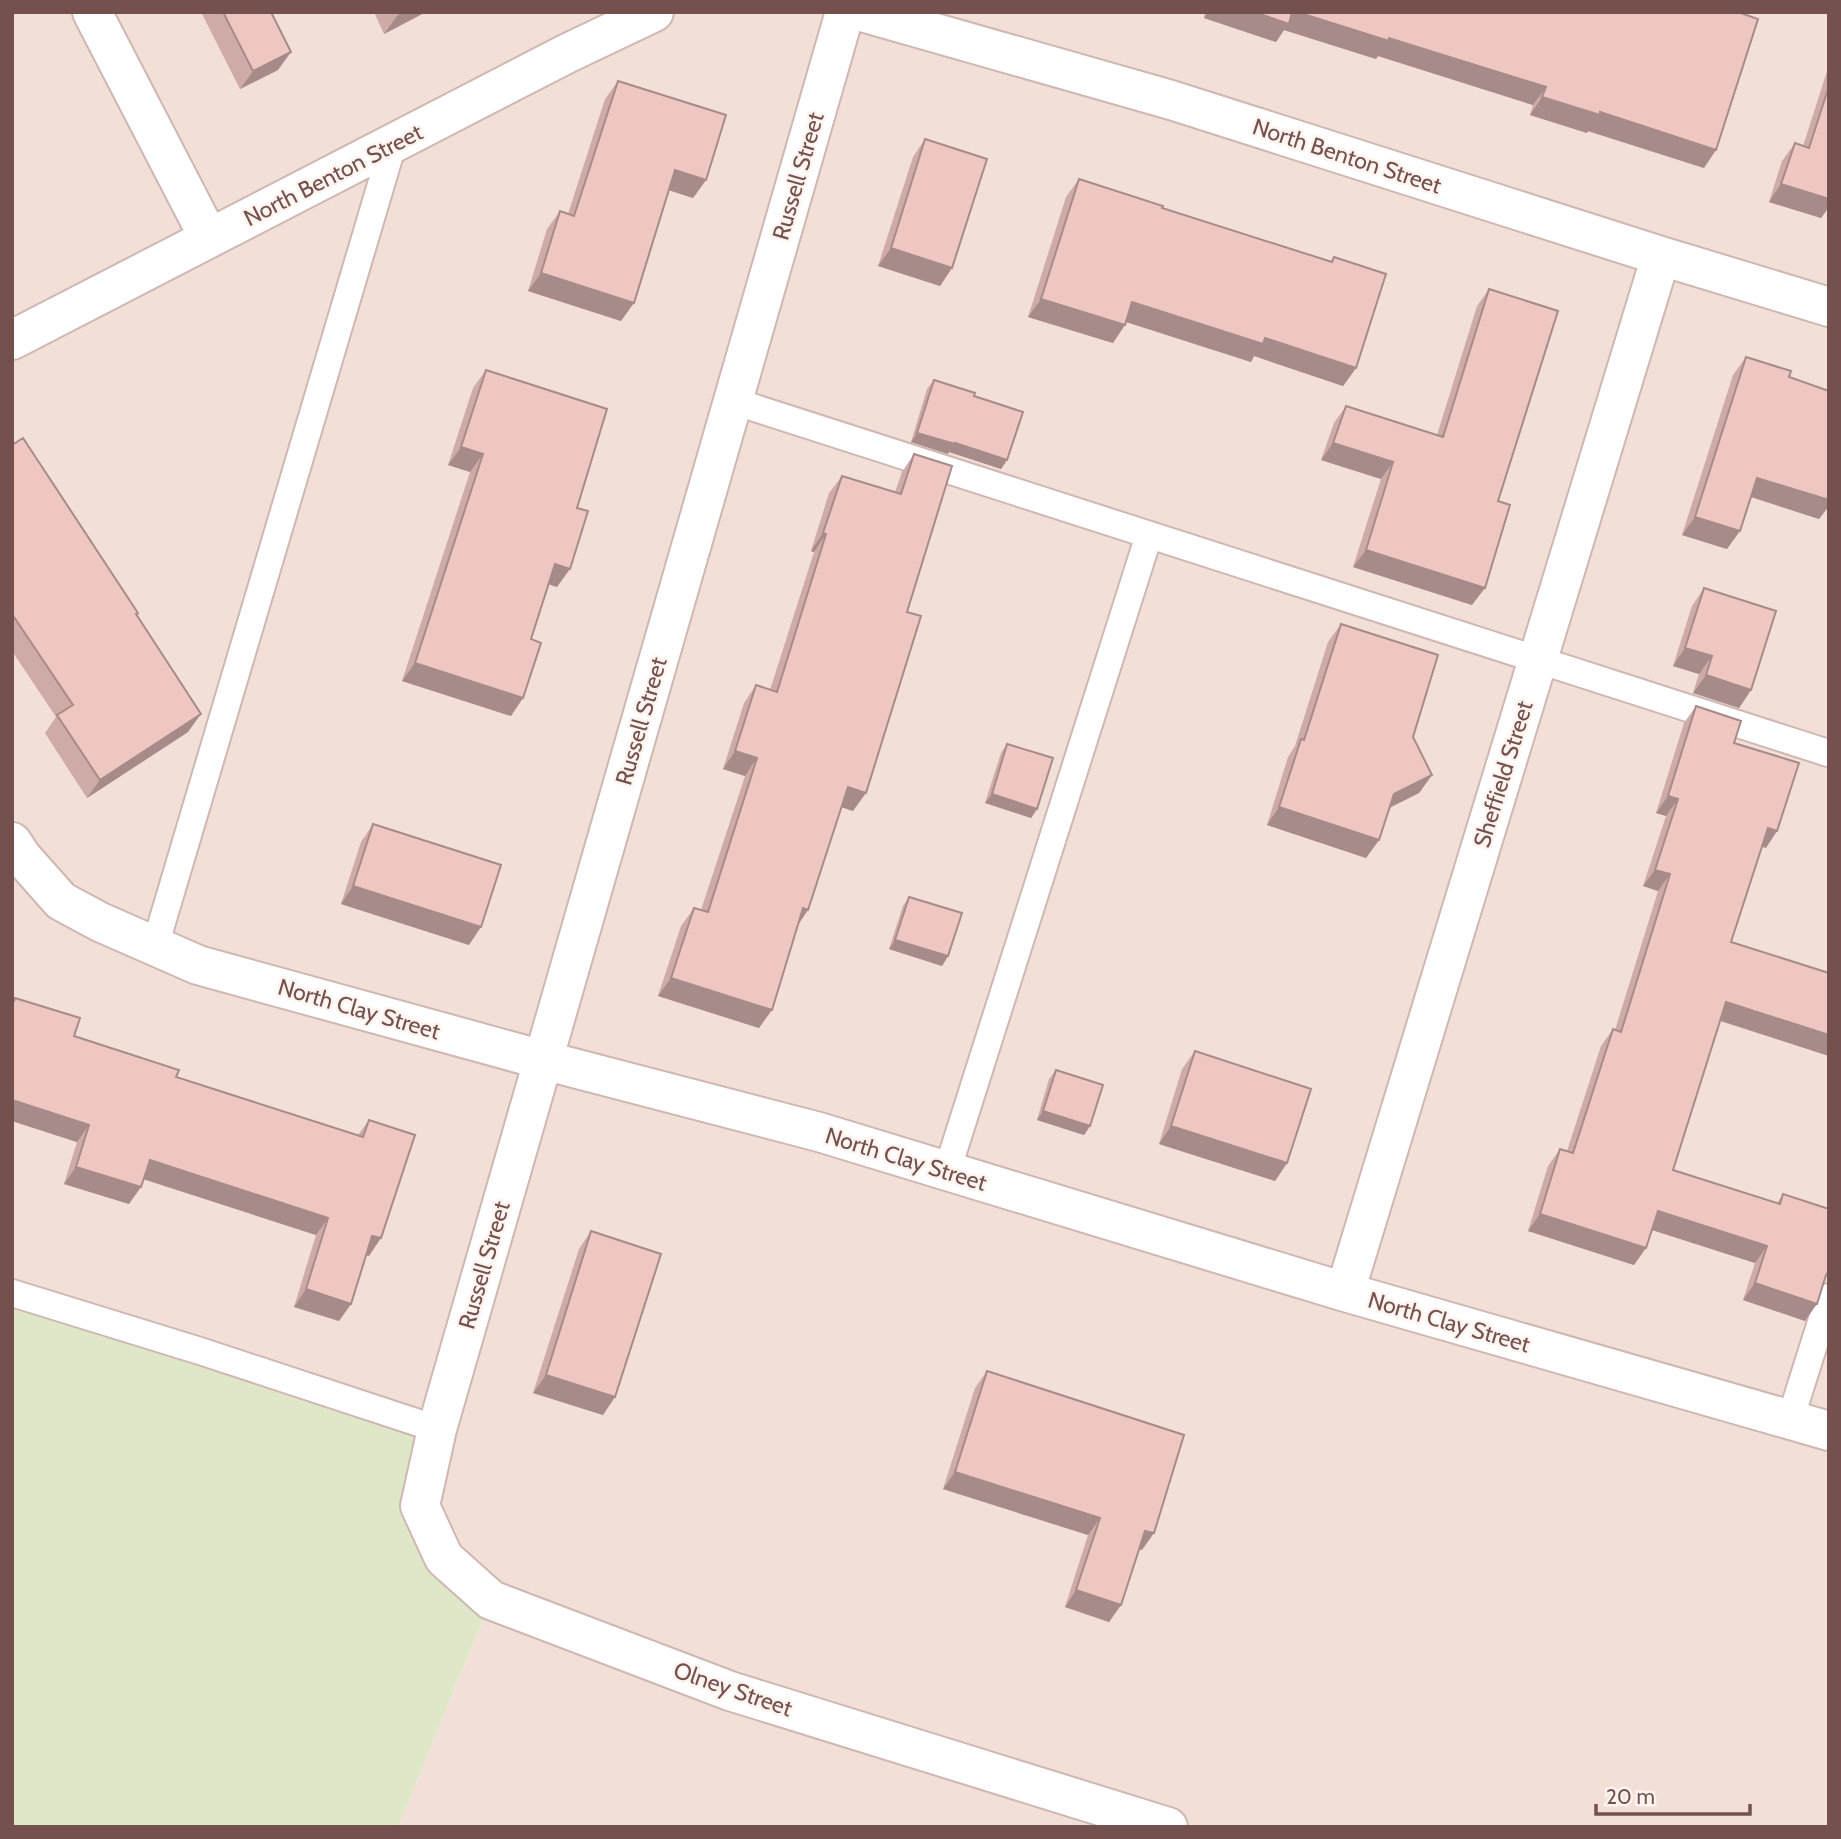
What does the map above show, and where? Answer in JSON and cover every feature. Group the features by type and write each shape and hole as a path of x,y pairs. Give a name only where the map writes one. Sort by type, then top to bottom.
{"street":[{"path":"92,12 209,238"},
{"name":"North Benton Street","path":"12,340 592,41 654,12"},
{"name":"Russell Street","path":"437,1429 845,12"},
{"name":"North Benton Street","path":"862,12 1171,100 1829,307"},
{"name":"Sheffield Street","path":"1345,1292 1661,256"},
{"name":"North Clay Street","path":"12,842 61,901 100,922 198,965 543,1060 819,1132 1345,1292 1829,1431"},
{"name":"Olney Street","path":"437,1429 420,1506 444,1558 491,1600 730,1691 1168,1827"}],"lane":[{"path":"155,946 393,144"},
{"path":"733,401 1828,753"},
{"path":"947,1171 1149,535"},
{"path":"12,1293 437,1429"},
{"path":"1790,1420 1829,1297"}],"shaded area":[{"path":"12,12 1829,12 1829,1827 398,1827 491,1601 12,1293"}],"green space":[{"path":"12,1293 437,1429 420,1506 491,1600 398,1827 12,1827"}],"building":[{"path":"223,12 271,12 291,52 253,71"},
{"path":"1254,12 1292,12 1289,24"},
{"path":"1297,12 1738,12 1758,19 1716,150 1600,112 1600,115 1542,97 1546,87"},
{"path":"618,81 726,115 706,180 675,170 634,303 541,273 560,211 574,216"},
{"path":"1829,86 1829,199 1781,184 1795,143 1809,148"},
{"path":"925,139 987,159 952,268 891,248"},
{"path":"1079,179 1332,262 1334,257 1386,274 1356,368 1265,338 1263,344 1132,302 1125,325 1041,299"},
{"path":"1489,289 1558,311 1498,501 1510,505 1485,588 1366,550 1393,462 1333,443 1346,406 1443,437"},
{"path":"1746,357 1791,371 1789,377 1829,391 1829,500 1757,478 1740,531 1695,517"},
{"path":"486,370 607,409 577,508 588,511 570,569 555,564 531,639 541,643 523,698 415,663 483,454 461,447"},
{"path":"934,380 1023,412 1007,460 917,433"},
{"path":"23,438 201,714 100,780 57,715 73,705 12,614 12,445"},
{"path":"914,454 952,466 907,612 921,616 866,793 848,787 808,910 803,908 772,1010 671,978 694,908 708,912 757,758 735,751 756,685 777,692 842,476 901,494"},
{"path":"1704,588 1776,611 1751,690 1706,675 1712,656 1685,648"},
{"path":"1341,624 1438,655 1413,737 1432,775 1394,794 1379,840 1279,807 1301,739 1304,740"},
{"path":"1696,706 1741,721 1734,743 1799,763 1777,831 1768,828 1731,942 1829,973 1829,1035 1726,1002 1673,1170 1780,1204 1783,1194 1829,1209 1829,1271 1817,1304 1755,1283 1767,1246 1658,1211 1646,1248 1540,1214 1560,1149 1573,1153 1613,1029 1621,1032 1670,874 1655,870 1678,799 1668,796"},
{"path":"1007,744 1053,758 1037,809 992,794"},
{"path":"373,824 501,865 481,927 353,886"},
{"path":"909,897 962,913 948,956 895,940"},
{"path":"15,998 80,1018 74,1036 179,1070 176,1077 363,1137 369,1120 415,1135 381,1238 372,1236 351,1304 306,1289 328,1218 150,1160 141,1187 76,1167 89,1125 12,1100 12,1005"},
{"path":"1195,1051 1311,1089 1287,1163 1171,1126"},
{"path":"1056,1070 1103,1085 1090,1126 1043,1111"},
{"path":"591,1231 661,1254 615,1397 546,1375"},
{"path":"987,1371 1184,1435 1154,1533 1145,1531 1121,1605 1076,1590 1100,1518 955,1472"}]}
